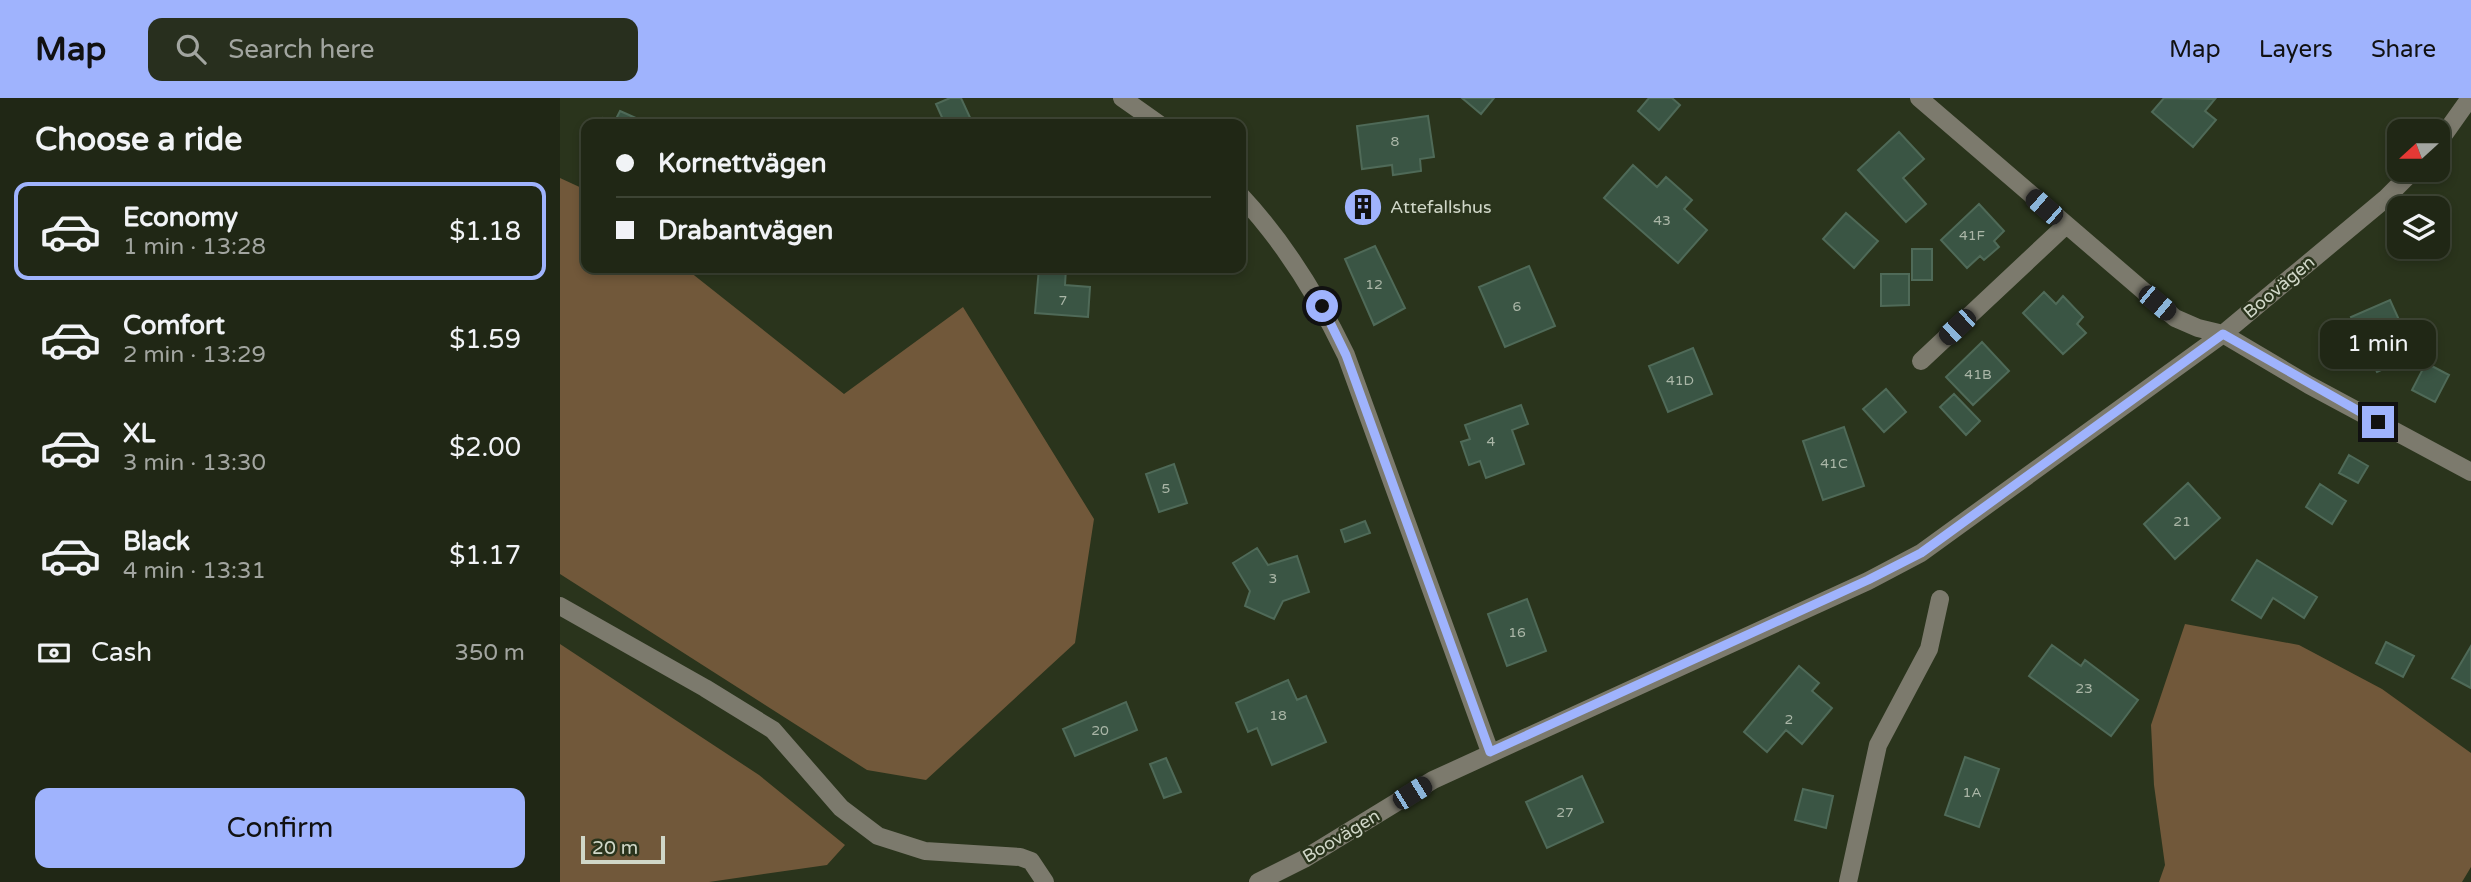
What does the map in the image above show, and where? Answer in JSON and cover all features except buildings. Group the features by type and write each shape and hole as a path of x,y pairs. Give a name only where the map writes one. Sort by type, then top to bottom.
{"street":[{"path":"1122,98 1152,119"},
{"path":"1919,98 2175,318 2198,328 2223,334 2471,472"},
{"path":"2450,126 2470,98"},
{"name":"Boovägen","path":"1258,882 1304,859 1433,780 1868,580 1921,553 2223,334 2402,182"},
{"path":"1246,202 1283,246 1322,306 1346,355 1490,752"},
{"path":"1921,361 2065,226"},
{"path":"1848,882 1878,745 1929,649 1940,599"},
{"path":"560,606 773,730 841,808 878,836 925,851 1020,856 1031,861 1045,882"}],"shaded area":[{"path":"560,178 581,188 581,273 691,273 844,394 963,307 1094,519 1075,643 926,780 867,770 560,574"},
{"path":"2185,624 2299,645 2382,689 2471,753 2471,867 2462,882 2159,882 2165,865 2154,785 2151,725"},
{"path":"560,644 759,775 845,845 827,865 709,882 560,882"}],"place":[{"name":"Attefallshus","path":"1363,207"}],"route":[{"path":"1322,306 1346,355 1490,752 1868,580 1921,553 2223,334 2378,422"}]}
